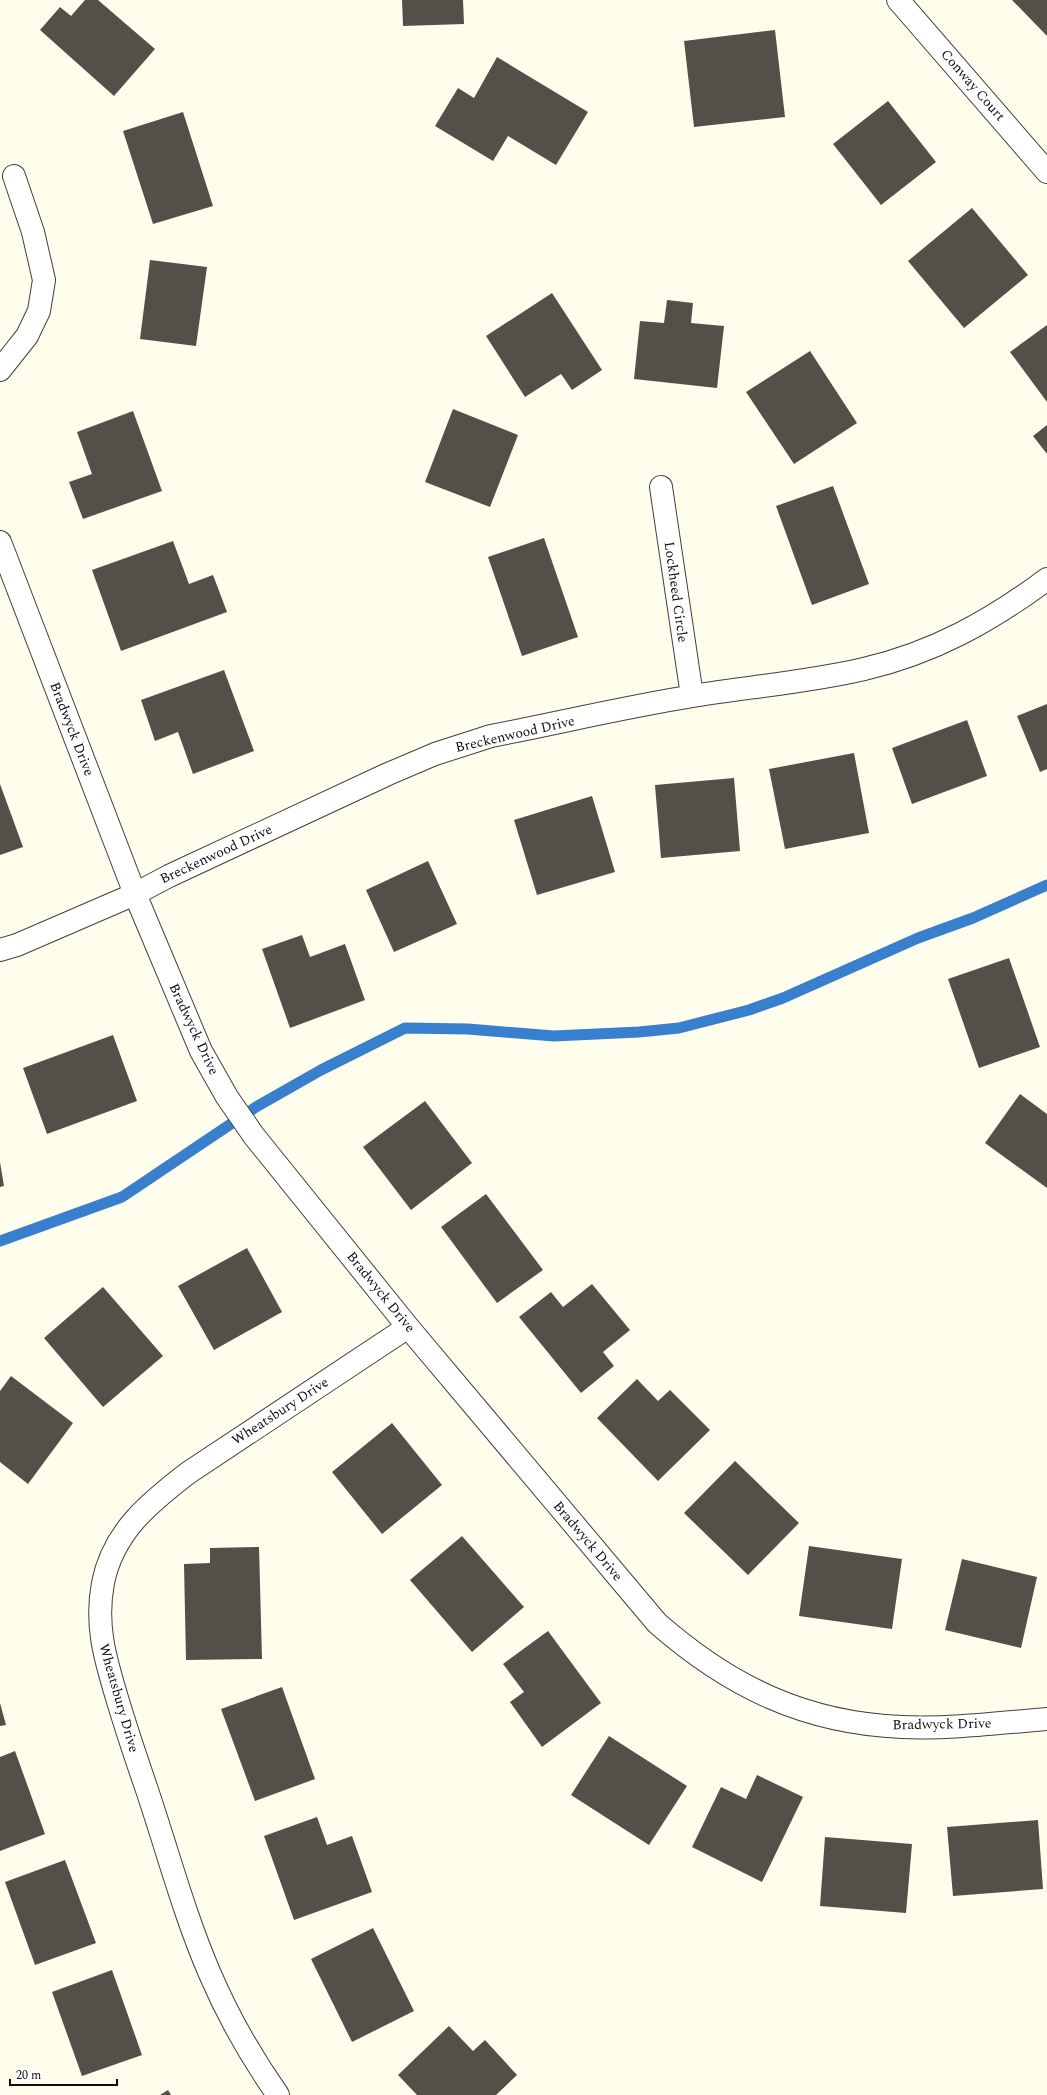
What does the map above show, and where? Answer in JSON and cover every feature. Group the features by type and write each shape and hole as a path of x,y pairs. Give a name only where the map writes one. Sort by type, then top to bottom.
{"street":[{"name":"Conway Court","path":"898,0 1047,172"},
{"path":"0,370 27,336 39,311 44,280 33,232 14,176"},
{"name":"Lockheed Circle","path":"661,487 692,696"},
{"name":"Bradwyck Drive","path":"0,542 135,894 201,1051 227,1097 254,1136 408,1327 657,1623 688,1650 716,1670 754,1691 791,1706 826,1717 859,1723 902,1727 943,1728 1047,1719"},
{"name":"Breckenwood Drive","path":"0,950 135,894 169,876 388,774 463,744 491,736 692,696 863,669 895,660 968,631 1009,607 1047,579"},
{"name":"Wheatsbury Drive","path":"278,2095 234,2024 210,1974 188,1914 127,1731 103,1650 99,1610 104,1581 115,1549 134,1518 158,1496 188,1473 408,1327"}],"building":[{"path":"85,0 98,0 155,49 114,96 40,30 60,7 71,16"},
{"path":"402,0 463,0 464,24 403,26"},
{"path":"1012,0 1047,0 1047,36"},
{"path":"775,30 785,117 694,127 684,41"},
{"path":"497,57 588,112 556,165 508,136 493,161 435,126 458,88 474,98"},
{"path":"888,101 936,162 881,205 833,144"},
{"path":"183,112 213,206 153,224 123,131"},
{"path":"972,208 1028,275 964,328 908,261"},
{"path":"150,260 207,267 196,346 140,339"},
{"path":"552,293 602,370 572,390 561,374 525,397 486,336"},
{"path":"667,300 693,303 691,323 724,326 717,388 634,379 640,321 664,323"},
{"path":"1047,325 1047,402 1010,352"},
{"path":"810,351 857,423 794,464 746,392"},
{"path":"453,409 518,435 490,507 425,482"},
{"path":"133,411 162,491 83,519 69,482 92,474 77,432"},
{"path":"1047,425 1047,454 1033,436"},
{"path":"833,486 869,584 812,605 776,506"},
{"path":"544,538 578,637 522,656 488,557"},
{"path":"173,541 189,584 213,575 227,612 121,651 92,570"},
{"path":"224,670 254,751 193,774 178,732 155,741 141,700"},
{"path":"1047,704 1047,769 1040,772 1017,716"},
{"path":"967,720 987,776 912,804 892,748"},
{"path":"854,753 869,833 785,849 769,769"},
{"path":"734,778 740,851 661,858 655,785"},
{"path":"0,784 23,847 0,855"},
{"path":"592,796 615,872 537,895 514,820"},
{"path":"428,861 457,924 394,952 366,890"},
{"path":"302,935 310,957 345,944 365,1000 290,1028 262,949"},
{"path":"1009,958 1040,1047 979,1068 948,979"},
{"path":"113,1035 137,1101 47,1134 23,1068"},
{"path":"1020,1094 1047,1114 1047,1188 985,1143"},
{"path":"425,1101 472,1163 411,1210 363,1147"},
{"path":"0,1162 4,1186 0,1187"},
{"path":"486,1194 543,1270 497,1303 441,1227"},
{"path":"247,1248 282,1312 214,1350 178,1286"},
{"path":"592,1284 630,1330 603,1352 614,1366 581,1393 519,1317 551,1292 563,1307"},
{"path":"103,1287 163,1356 103,1407 44,1338"},
{"path":"11,1376 73,1423 28,1484 0,1462 0,1391"},
{"path":"637,1379 658,1401 670,1390 710,1430 658,1481 597,1418"},
{"path":"392,1423 442,1485 382,1534 332,1472"},
{"path":"735,1461 799,1523 748,1575 684,1513"},
{"path":"462,1536 524,1607 472,1652 410,1580"},
{"path":"809,1546 902,1559 892,1629 799,1616"},
{"path":"259,1547 262,1659 186,1660 184,1564 210,1563 210,1548"},
{"path":"962,1559 1037,1577 1021,1648 945,1630"},
{"path":"548,1631 601,1703 542,1747 510,1702 524,1692 503,1664"},
{"path":"282,1687 315,1779 255,1801 221,1709"},
{"path":"0,1703 6,1725 0,1726"},
{"path":"609,1736 687,1786 649,1845 571,1795"},
{"path":"15,1751 45,1834 0,1851 0,1757"},
{"path":"757,1775 803,1797 762,1882 692,1847 721,1787 746,1799"},
{"path":"317,1817 327,1845 352,1836 372,1892 294,1920 264,1836"},
{"path":"1038,1820 1043,1889 953,1896 947,1827"},
{"path":"825,1837 912,1844 906,1913 820,1906"},
{"path":"65,1860 96,1943 35,1965 5,1882"},
{"path":"373,1928 414,2011 352,2042 311,1959"},
{"path":"112,1970 142,2055 82,2076 52,1992"},
{"path":"449,2026 473,2051 485,2040 517,2075 496,2095 417,2095 398,2075"},
{"path":"168,2090 171,2095 160,2095"}],"waterway":[{"path":"0,1241 122,1197 256,1107 321,1070 405,1028 468,1029 554,1036 639,1032 679,1028 749,1010 783,998 918,938 973,918 1047,885"}]}
